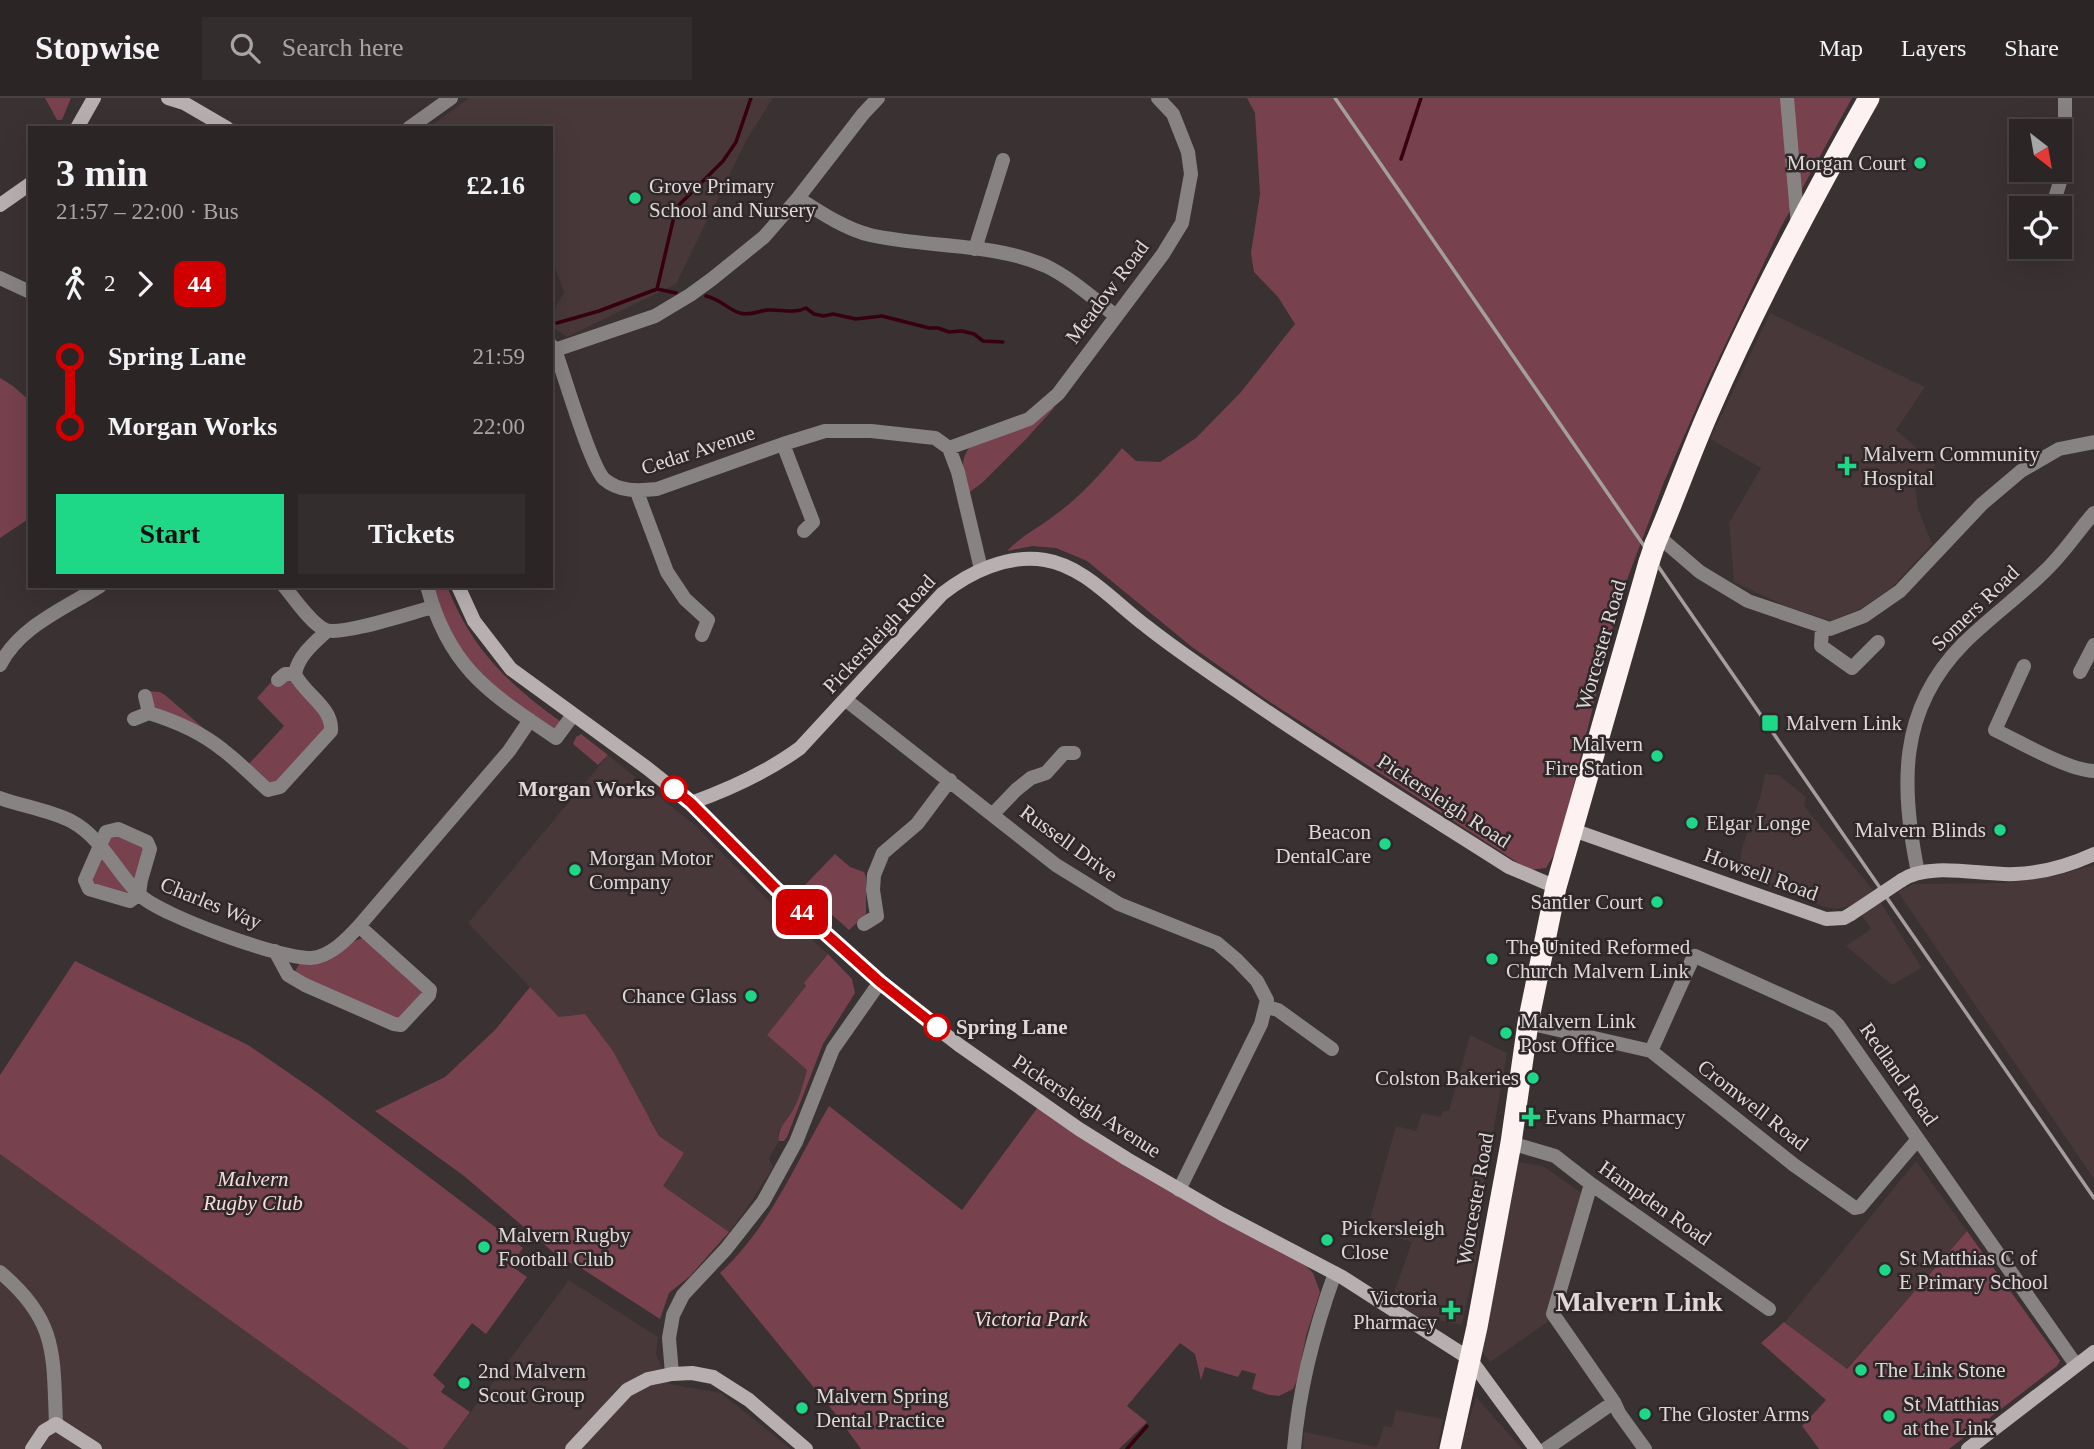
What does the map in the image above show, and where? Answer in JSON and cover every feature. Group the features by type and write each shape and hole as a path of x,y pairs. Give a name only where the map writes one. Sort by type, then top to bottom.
{"highway":[{"name":"Worcester Road","path":"1450,1449 1511,1143 1528,1023 1556,887 1654,547 1708,412 1798,227 1869,98"}],"street":[{"path":"78,126 94,98"},
{"path":"168,98 184,103 224,126"},
{"path":"412,126 451,98"},
{"path":"553,347 655,316 690,295 764,237 878,98"},
{"name":"Meadow Road","path":"948,448 1029,419 1058,394 1163,254 1182,223 1191,174 1182,133 1173,114 1158,98"},
{"path":"1787,98 1798,227"},
{"path":"2056,196 2067,159 2061,134 2065,121 2065,98"},
{"path":"975,250 1003,160"},
{"path":"0,205 28,185"},
{"path":"798,198 826,216 869,235 1008,255 1046,266 1116,316"},
{"path":"0,278 28,291"},
{"name":"Cedar Avenue","path":"553,347 592,456 603,478 622,489 637,492 656,489 783,443 825,431 871,431 934,438 948,448"},
{"path":"1654,547 1748,601 1830,629 1864,616 1900,590 1982,504 2021,471 2059,449 2094,442"},
{"name":"Cedar Avenue","path":"783,443 813,525"},
{"path":"948,448 958,472 981,569"},
{"path":"637,492 667,572 685,599 715,618 702,635"},
{"name":"Somers Road","path":"1918,873 1911,836 1907,789 1908,751 1920,708 1943,668 1962,645 2048,568 2094,513"},
{"name":"Pickersleigh Road","path":"691,803 741,783 781,762 816,733 942,594 962,578 981,569 1016,560 1044,560 1063,565 1092,582 1146,626 1251,701 1509,867 1556,887"},
{"path":"0,665 16,640 97,588"},
{"path":"286,588 316,624 327,631"},
{"path":"428,588 433,607 454,652 480,683 556,738 573,715"},
{"path":"459,588 474,621 511,669 648,768 691,803"},
{"path":"134,719 149,713 167,719 224,750 268,790 280,788 331,731 332,724 328,714 295,674 306,650 327,631 346,629 433,607"},
{"path":"1822,628 1821,646 1852,668 1878,642"},
{"path":"2080,672 2094,645"},
{"path":"2024,666 1995,730 2085,771 2094,771"},
{"path":"278,680 285,674 295,674"},
{"path":"145,696 149,713"},
{"name":"Russell Drive","path":"846,700 1056,864 1119,904 1217,943 1257,981 1267,1000 1267,1007"},
{"name":"Charles Way","path":"0,798 71,821 100,844 139,894 156,908 275,951 312,958 339,946 359,926 509,751 530,720"},
{"path":"993,814 1031,778 1046,773 1066,749"},
{"path":"864,924 877,916 874,875 883,853 917,824 950,780"},
{"name":"Pickersleigh Avenue","path":"691,803 776,889 880,982 959,1045 1068,1121 1179,1190 1335,1273 1470,1359"},
{"path":"118,829 147,842 150,849 139,894 130,901 89,889 85,880 106,832 118,829"},
{"name":"Howsell Road","path":"1573,830 1826,919 1844,918 1852,914 1902,880 1918,873 1941,871 2016,874 2053,867 2094,854"},
{"name":"Charles Way","path":"275,951 288,975 305,985 401,1025 429,995 430,990 359,926"},
{"name":"Redland Road","path":"1651,1051 1695,956 1834,1020 2076,1365"},
{"path":"672,1374 670,1338 673,1315 683,1295 726,1249 763,1202 796,1142 833,1049 880,982"},
{"path":"1179,1190 1267,1007 1278,1010 1332,1049"},
{"name":"Cromwell Road","path":"1528,1023 1651,1051 1794,1165 1855,1208 1860,1207 1918,1139"},
{"name":"Hampden Road","path":"1511,1143 1555,1156 1769,1309"},
{"path":"1591,1184 1553,1314 1645,1449"},
{"path":"0,1272 23,1291 39,1314 55,1362 56,1424"},
{"path":"1294,1449 1306,1364 1335,1273"},
{"path":"1974,1447 2094,1352"},
{"path":"1470,1359 1536,1449"},
{"path":"572,1449 627,1390 648,1379 692,1373 713,1377 749,1400 806,1449"},
{"path":"1546,1449 1615,1404"},
{"path":"32,1449 44,1431 56,1424"},
{"path":"56,1424 95,1449"}],"shaded area":[{"name":"Grove Primary School and Nursery","path":"469,98 773,98 747,139 676,284 567,337 553,327 553,312 564,292 553,262 553,126 431,126"},
{"name":"Malvern Community Hospital","path":"1770,313 1925,387 1896,430 1936,465 1915,486 1918,509 1932,544 1892,587 1862,608 1831,621 1783,605 1734,582 1729,523 1761,468 1710,439"},
{"path":"608,755 697,827 772,904 828,954 767,1035 807,1070 802,1090 778,1133 779,1141 769,1158 773,1167 729,1232 663,1186 683,1153 659,1136 652,1121 559,1017 468,923"},
{"path":"1765,774 1779,775 1806,797 1804,806 1872,889 1922,968 1892,985 1846,946 1871,929 1862,916 1848,906 1836,909 1822,906 1749,880 1739,869 1742,848 1760,798"},
{"path":"2094,865 2094,1179 1898,892 1913,884 2005,883 2055,876"},
{"path":"1470,1035 1507,1053 1482,1196 1479,1247 1462,1325 1416,1316 1392,1298 1412,1242 1367,1229 1396,1126 1416,1131 1422,1113 1441,1117 1443,1111 1449,1111"},
{"path":"0,1154 389,1433 409,1449 0,1449"},
{"path":"1916,1161 1967,1231 1846,1369 1785,1322"},
{"path":"1518,1162 1543,1166 1583,1194 1548,1311 1549,1321 1490,1362 1482,1352"},
{"path":"569,1280 658,1337 656,1354 669,1384 721,1393 791,1449 443,1449"},
{"path":"1476,1397 1522,1449 1460,1449"},
{"path":"1396,1410 1443,1419 1437,1449 1303,1449 1304,1432 1377,1447 1384,1426 1392,1427"}],"green space":[{"path":"45,98 71,98 62,120 57,120"},
{"path":"1247,98 1852,98 1781,227 1664,482 1620,598 1558,848 1546,868 1529,870 1267,700 1192,647 1087,561 1056,548 1032,546 1007,551 1071,503 1122,448 1136,461 1160,462 1196,438 1241,392 1295,324 1278,297 1254,272 1251,253 1260,194 1255,113"},
{"path":"0,378 28,399 28,519 0,538"},
{"path":"1055,407 982,483 967,494 963,461 973,444"},
{"path":"434,588 448,588 479,646 523,693 560,721 560,727 551,729 489,685 461,652 442,613"},
{"path":"291,679 329,725 280,782 268,783 247,766 284,726 257,698 273,680"},
{"path":"148,691 165,695 215,738 153,708"},
{"path":"581,734 608,755 598,765 573,744"},
{"path":"116,834 146,845 134,878 107,846 108,838"},
{"path":"835,854 850,867 864,872 866,877 866,914 849,930 802,888"},
{"path":"103,857 132,895 92,884 97,859"},
{"path":"362,938 425,990 399,1020 295,971 300,963"},
{"path":"828,954 852,979 855,993 823,1044 787,1137 784,1141 779,1141 781,1128 791,1114 807,1070 767,1035"},
{"name":"Malvern Rugby Club","path":"75,961 248,1045 318,1093 523,1248 510,1265 527,1277 486,1334 472,1323 433,1375 445,1386 441,1392 470,1412 443,1449 409,1449 0,1154 0,1075"},
{"path":"530,987 559,1017 585,1014 613,1051 659,1136 684,1153 663,1186 729,1232 690,1276 669,1293 660,1319 581,1268 560,1258 464,1176 375,1111 445,1077 495,1030"},
{"name":"Victoria Park","path":"829,1106 962,1210 1038,1107 1306,1266 1313,1273 1320,1292 1293,1389 1279,1396 1252,1389 1256,1374 1242,1370 1238,1377 1205,1367 1201,1380 1195,1354 1180,1343 1127,1406 1147,1422 1119,1449 861,1449 720,1273 753,1236 781,1194"},
{"path":"1967,1231 2057,1356 2060,1361 2057,1366 1949,1449 1819,1449 1802,1426 1826,1400 1761,1343 1784,1322 1847,1369"}],"waterway":[{"path":"657,289 676,208 723,161 736,142 751,98"},
{"path":"1401,159 1421,98"},
{"path":"557,323 599,311 657,289 676,293"},
{"path":"706,296 744,314 768,310 797,311 806,308 814,314 824,316 833,314 856,319 882,316 949,332 962,331 974,334 983,341 1003,342"},
{"path":"1127,1449 1147,1426"}],"railway":[{"path":"1335,98 2094,1198"}],"bus line":[{"name":"44","path":"674,789 776,889 880,982 937,1027"}],"place":[{"name":"Morgan Court","path":"1920,163"},
{"name":"Grove Primary School and Nursery","path":"635,198"},
{"name":"Malvern Community Hospital","path":"1847,466"},
{"name":"Malvern Link","path":"1770,723"},
{"name":"Malvern Fire Station","path":"1657,756"},
{"name":"Morgan Works","path":"674,789"},
{"name":"Elgar Longe","path":"1692,823"},
{"name":"Malvern Blinds","path":"2000,830"},
{"name":"Beacon DentalCare","path":"1385,844"},
{"name":"Morgan Motor Company","path":"575,870"},
{"name":"Santler Court","path":"1657,902"},
{"name":"The United Reformed Church Malvern Link","path":"1492,959"},
{"name":"Chance Glass","path":"751,996"},
{"name":"Spring Lane","path":"937,1027"},
{"name":"Malvern Link Post Office","path":"1506,1033"},
{"name":"Colston Bakeries","path":"1533,1078"},
{"name":"Evans Pharmacy","path":"1531,1117"},
{"name":"Pickersleigh Close","path":"1327,1240"},
{"name":"Malvern Rugby Football Club","path":"484,1247"},
{"name":"St Matthias C of E Primary School","path":"1885,1270"},
{"name":"Victoria Pharmacy","path":"1451,1310"},
{"name":"The Link Stone","path":"1861,1370"},
{"name":"2nd Malvern Scout Group","path":"464,1383"},
{"name":"Malvern Spring Dental Practice","path":"802,1408"},
{"name":"The Gloster Arms","path":"1645,1414"},
{"name":"St Matthias at the Link","path":"1889,1416"}],"district":[{"name":"Malvern Link","path":"1639,1301"}]}
